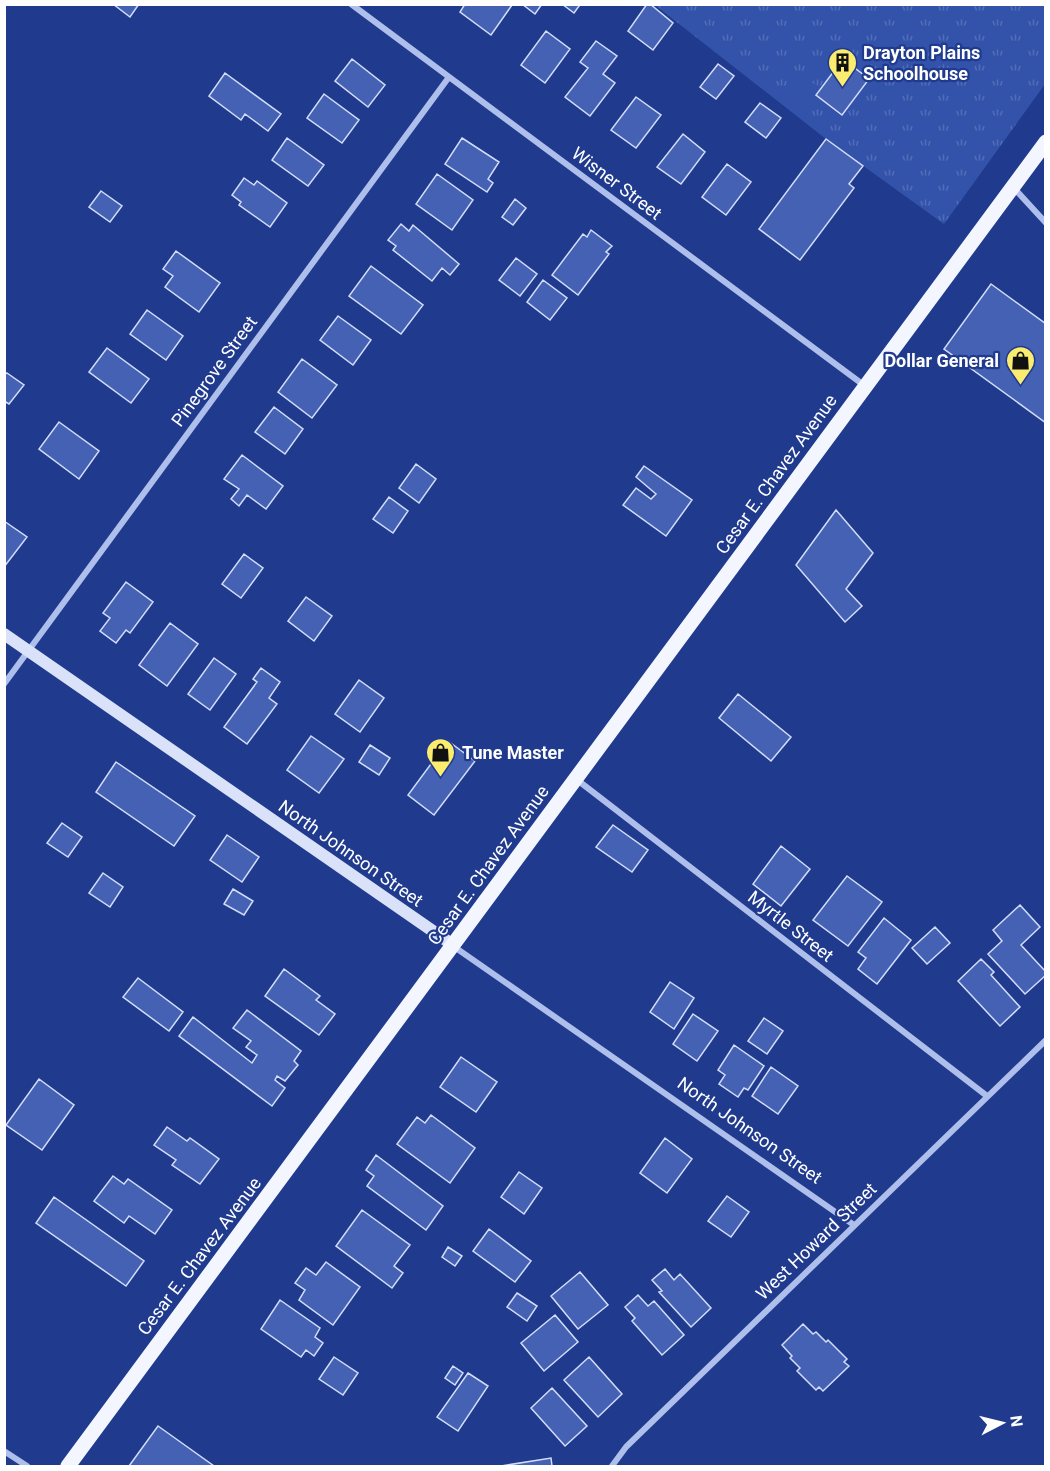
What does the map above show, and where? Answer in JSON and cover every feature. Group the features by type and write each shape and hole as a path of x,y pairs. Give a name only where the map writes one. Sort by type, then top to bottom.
{"main road":[{"name":"Cesar E. Chavez Avenue","path":"68,1467 1046,142"}],"street":[{"name":"Wisner Street","path":"351,4 866,386"},
{"name":"Pinegrove Street","path":"4,684 449,77"},
{"path":"1013,186 1046,223"},
{"name":"North Johnson Street","path":"4,634 854,1225"},
{"name":"Myrtle Street","path":"576,779 987,1096"},
{"name":"West Howard Street","path":"612,1467 626,1447 1046,1040"},
{"path":"4,1451 27,1467"}],"green space":[{"path":"655,5 1045,5 1045,84 944,224 826,139"},
{"path":"799,73 817,86 796,113 778,100"}],"building":[{"path":"113,4 139,4 130,17"},
{"path":"465,4 512,5 491,35 460,12"},
{"path":"522,4 542,4 535,14"},
{"path":"562,4 577,4 579,6 574,13"},
{"path":"647,4 673,23 653,50 628,31"},
{"path":"546,31 570,49 545,83 521,65"},
{"path":"596,41 617,56 603,74 615,83 590,116 565,97 588,68 580,62"},
{"path":"352,59 385,85 368,107 335,81"},
{"name":"Drayton Plains Schoolhouse","path":"843,59 869,79 842,115 816,95"},
{"path":"718,64 734,76 716,99 700,87"},
{"path":"225,73 281,114 268,131 245,114 241,120 209,96"},
{"path":"324,94 359,120 342,143 307,118"},
{"path":"636,97 661,115 636,148 611,130"},
{"path":"760,103 781,118 766,138 745,122"},
{"path":"683,134 705,152 681,184 657,167"},
{"path":"287,138 324,165 308,186 272,160"},
{"path":"462,138 499,162 488,179 493,183 487,192 445,164"},
{"path":"826,139 863,166 849,184 854,188 800,260 759,229"},
{"path":"727,164 751,182 726,215 702,197"},
{"path":"437,174 473,200 452,230 416,204"},
{"path":"244,178 254,185 257,181 287,203 270,227 239,205 241,202 232,195"},
{"path":"101,191 122,206 110,222 89,207"},
{"path":"515,199 526,208 513,225 502,217"},
{"path":"401,224 409,231 413,225 459,264 450,275 442,268 432,281 393,250 396,246 388,240"},
{"path":"591,230 612,246 606,252 609,254 578,295 552,275 583,234 587,237"},
{"path":"176,251 220,283 199,312 165,287 173,276 163,269"},
{"path":"516,258 537,274 520,296 499,280"},
{"path":"371,266 423,305 401,334 349,296"},
{"path":"543,280 567,298 550,320 527,302"},
{"name":"Dollar General","path":"991,284 1046,324 1046,423 944,349"},
{"path":"147,310 183,336 166,360 130,334"},
{"path":"338,316 371,340 353,365 320,340"},
{"path":"107,348 149,379 131,403 89,372"},
{"path":"302,359 337,385 312,418 278,392"},
{"path":"7,373 24,385 9,404 4,401 4,375"},
{"path":"274,407 303,429 285,454 255,432"},
{"path":"59,422 99,451 79,479 39,449"},
{"path":"242,455 283,486 266,509 247,495 239,506 231,499 239,489 224,479"},
{"path":"416,464 436,479 419,503 399,488"},
{"path":"644,466 692,500 666,536 623,505 636,488 651,499 656,494 636,477"},
{"path":"389,497 408,511 393,533 373,519"},
{"path":"836,510 873,553 846,589 862,606 845,622 796,565"},
{"path":"4,521 27,537 4,567"},
{"path":"244,554 263,568 241,598 222,584"},
{"path":"126,582 153,602 130,633 126,630 116,643 100,631 110,618 103,613"},
{"path":"306,597 332,616 314,641 288,621"},
{"path":"170,623 198,644 167,686 139,665"},
{"path":"214,658 236,674 210,710 188,694"},
{"path":"261,668 280,682 269,698 277,704 247,744 224,727 257,682 253,679"},
{"path":"359,680 384,698 360,732 335,714"},
{"path":"738,694 791,737 771,761 719,718"},
{"path":"311,736 344,759 319,793 287,770"},
{"name":"Tune Master","path":"448,741 475,761 434,815 408,795"},
{"path":"370,745 390,758 379,775 359,762"},
{"path":"116,762 195,816 174,846 96,792"},
{"path":"62,823 82,837 68,857 47,843"},
{"path":"613,825 648,850 632,872 596,847"},
{"path":"227,835 259,857 242,882 210,860"},
{"path":"781,846 810,869 781,906 753,884"},
{"path":"103,873 123,887 110,907 89,893"},
{"path":"847,876 882,902 848,946 813,920"},
{"path":"233,889 253,901 244,915 224,904"},
{"path":"1020,905 1040,927 1021,945 1046,972 1046,975 1025,994 988,954 1002,941 993,930"},
{"path":"884,918 911,940 877,984 858,969 866,958 858,952"},
{"path":"935,927 950,943 927,964 912,948"},
{"path":"981,959 994,972 991,975 1020,1007 1000,1026 958,981"},
{"path":"284,969 320,996 316,1000 335,1014 319,1035 265,996"},
{"path":"138,978 183,1012 169,1031 123,997"},
{"path":"670,982 694,998 674,1029 650,1012"},
{"path":"247,1010 301,1051 294,1061 298,1065 285,1081 277,1076 275,1080 285,1088 272,1106 179,1036 193,1017 252,1063 257,1055 246,1047 251,1041 233,1028"},
{"path":"693,1014 718,1031 697,1061 673,1044"},
{"path":"764,1018 783,1031 767,1054 748,1041"},
{"path":"734,1045 764,1066 748,1090 744,1088 738,1097 719,1084 725,1075 718,1070"},
{"path":"461,1057 497,1082 476,1112 440,1087"},
{"path":"771,1067 798,1086 778,1114 752,1096"},
{"path":"39,1079 74,1105 42,1150 6,1125"},
{"path":"431,1115 475,1148 450,1183 397,1144 417,1117 425,1123"},
{"path":"167,1127 187,1141 190,1138 219,1159 200,1184 172,1165 176,1160 154,1145"},
{"path":"665,1138 692,1159 667,1193 640,1173"},
{"path":"376,1155 443,1206 426,1230 367,1186 374,1176 366,1170"},
{"path":"519,1172 542,1188 524,1214 501,1197"},
{"path":"113,1176 124,1184 128,1179 172,1210 155,1234 129,1216 124,1223 94,1201"},
{"path":"727,1196 749,1212 731,1237 708,1221"},
{"path":"54,1197 144,1261 126,1286 36,1223"},
{"path":"362,1210 410,1245 394,1266 403,1273 392,1288 336,1246"},
{"path":"489,1229 531,1261 515,1282 473,1251"},
{"path":"448,1247 462,1256 455,1266 442,1257"},
{"path":"326,1262 360,1287 333,1325 299,1300 305,1290 295,1283 306,1268 316,1275"},
{"path":"665,1269 674,1280 680,1274 711,1308 691,1327 659,1292 662,1291 652,1280"},
{"path":"580,1272 608,1305 578,1329 551,1296"},
{"path":"517,1293 537,1306 527,1321 507,1307"},
{"path":"638,1295 648,1306 654,1301 684,1335 662,1355 632,1321 635,1318 625,1307"},
{"path":"280,1300 320,1328 315,1337 323,1343 314,1356 306,1350 301,1357 261,1329"},
{"path":"555,1315 578,1342 544,1371 521,1343"},
{"path":"803,1324 813,1334 816,1332 826,1342 828,1340 847,1359 844,1362 849,1366 823,1391 819,1387 816,1390 797,1371 800,1368 782,1345"},
{"path":"334,1357 358,1373 343,1395 319,1379"},
{"path":"589,1357 622,1394 598,1417 564,1380"},
{"path":"453,1366 463,1373 455,1385 445,1378"},
{"path":"468,1373 488,1386 458,1431 437,1417"},
{"path":"552,1388 587,1426 565,1446 531,1408"},
{"path":"158,1426 214,1466 129,1466"},
{"path":"551,1458 552,1466 501,1466"}],"place":[{"name":"Drayton Plains Schoolhouse","path":"842,88"},
{"name":"Dollar General","path":"1020,386"},
{"name":"Tune Master","path":"441,778"}]}
